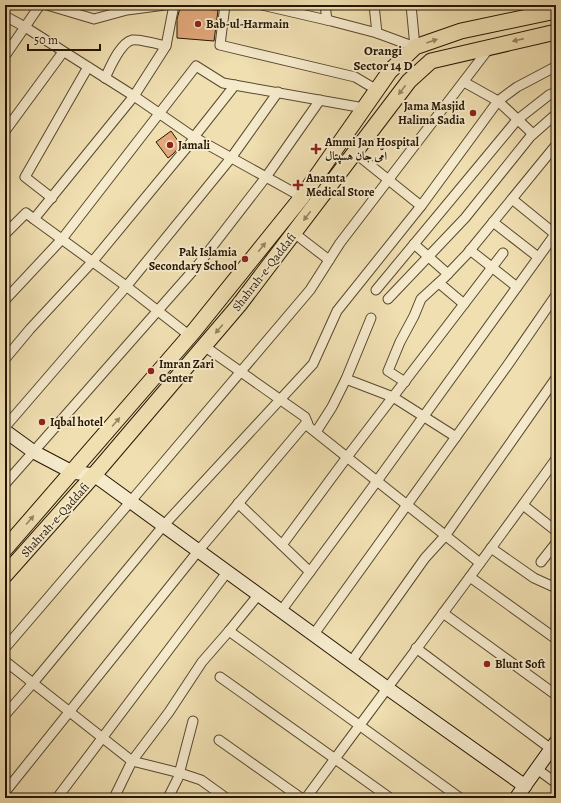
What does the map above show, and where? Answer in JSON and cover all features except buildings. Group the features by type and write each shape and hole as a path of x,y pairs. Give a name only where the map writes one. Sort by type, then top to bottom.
{"main road":[{"name":"Shahrah-e-Qaddafi","path":"5,549 190,336 302,197 390,71 415,47 461,31 556,11"},
{"name":"Shahrah-e-Qaddafi","path":"5,575 94,475 239,305 409,81 431,61 556,32"}],"street":[{"path":"5,56 40,5"},
{"path":"47,5 94,19 127,7 165,5"},
{"path":"79,15 81,5"},
{"path":"34,219 134,96 166,46 174,5"},
{"path":"225,5 220,45 355,77 377,90"},
{"path":"262,5 286,8 377,33 415,47 411,5"},
{"path":"325,5 327,20"},
{"path":"374,5 377,33"},
{"path":"5,16 134,96 194,137 302,197"},
{"path":"105,78 119,51 126,42 133,40 166,46"},
{"path":"5,648 310,290 340,243 490,47"},
{"path":"5,131 63,52"},
{"path":"5,300 62,239 196,66 223,83 364,108"},
{"path":"52,198 25,177 88,67"},
{"path":"5,715 164,525 313,364 337,311 421,206 498,101 517,87 553,68 556,68"},
{"path":"464,82 498,101 533,134"},
{"path":"5,359 30,329 93,261 193,140 235,85"},
{"path":"5,427 126,286 231,158 278,92"},
{"path":"376,290 517,120 549,95 556,92"},
{"path":"5,484 198,266 266,177 320,100"},
{"path":"388,299 465,218 533,134 556,114"},
{"path":"405,382 388,371 421,299 448,274 470,250 512,199 552,156 556,145"},
{"path":"354,153 421,206"},
{"path":"281,610 424,417 555,234 512,199"},
{"path":"6,231 26,213 93,261 190,336"},
{"path":"493,222 538,257"},
{"path":"294,233 329,260"},
{"path":"414,244 448,274"},
{"path":"470,250 517,287"},
{"path":"282,545 502,253"},
{"path":"439,283 464,304"},
{"path":"314,634 507,366 556,295"},
{"path":"316,432 332,407 346,379 371,318"},
{"path":"204,346 305,417 309,427 480,563"},
{"path":"352,662 425,558 445,536 556,378"},
{"path":"346,379 393,397 456,437"},
{"path":"5,792 199,550 307,422"},
{"path":"5,431 34,452 72,472 94,475 260,594 387,688 525,786"},
{"path":"306,798 556,459"},
{"path":"238,504 310,572"},
{"path":"523,505 556,531"},
{"path":"541,562 556,543"},
{"path":"491,548 534,578 556,588"},
{"path":"56,798 228,571"},
{"path":"470,577 556,639"},
{"path":"114,798 132,761 169,712 202,662 260,594"},
{"path":"443,613 556,695"},
{"path":"229,631 460,798"},
{"path":"416,648 554,746 516,798"},
{"path":"5,661 132,761 201,780 226,798"},
{"path":"220,677 390,798"},
{"path":"168,798 180,773 193,721"},
{"path":"219,740 301,798"},
{"path":"537,769 556,783"}],"place":[{"name":"Bab-ul-Harmain","path":"198,24"},
{"name":"Jama Masjid Halima Sadia","path":"473,113"},
{"name":"Jamali","path":"170,145"},
{"name":"Ammi Jan Hospital امّی جان ہسپتال","path":"316,149"},
{"name":"Anamta Medical Store","path":"298,185"},
{"name":"Pak Islamia Secondary School","path":"245,259"},
{"name":"Imran Zari Center","path":"151,371"},
{"name":"Iqbal hotel","path":"42,422"},
{"name":"Blunt Soft","path":"487,664"}],"district":[{"name":"Orangi Sector 14 D","path":"383,58"}]}
